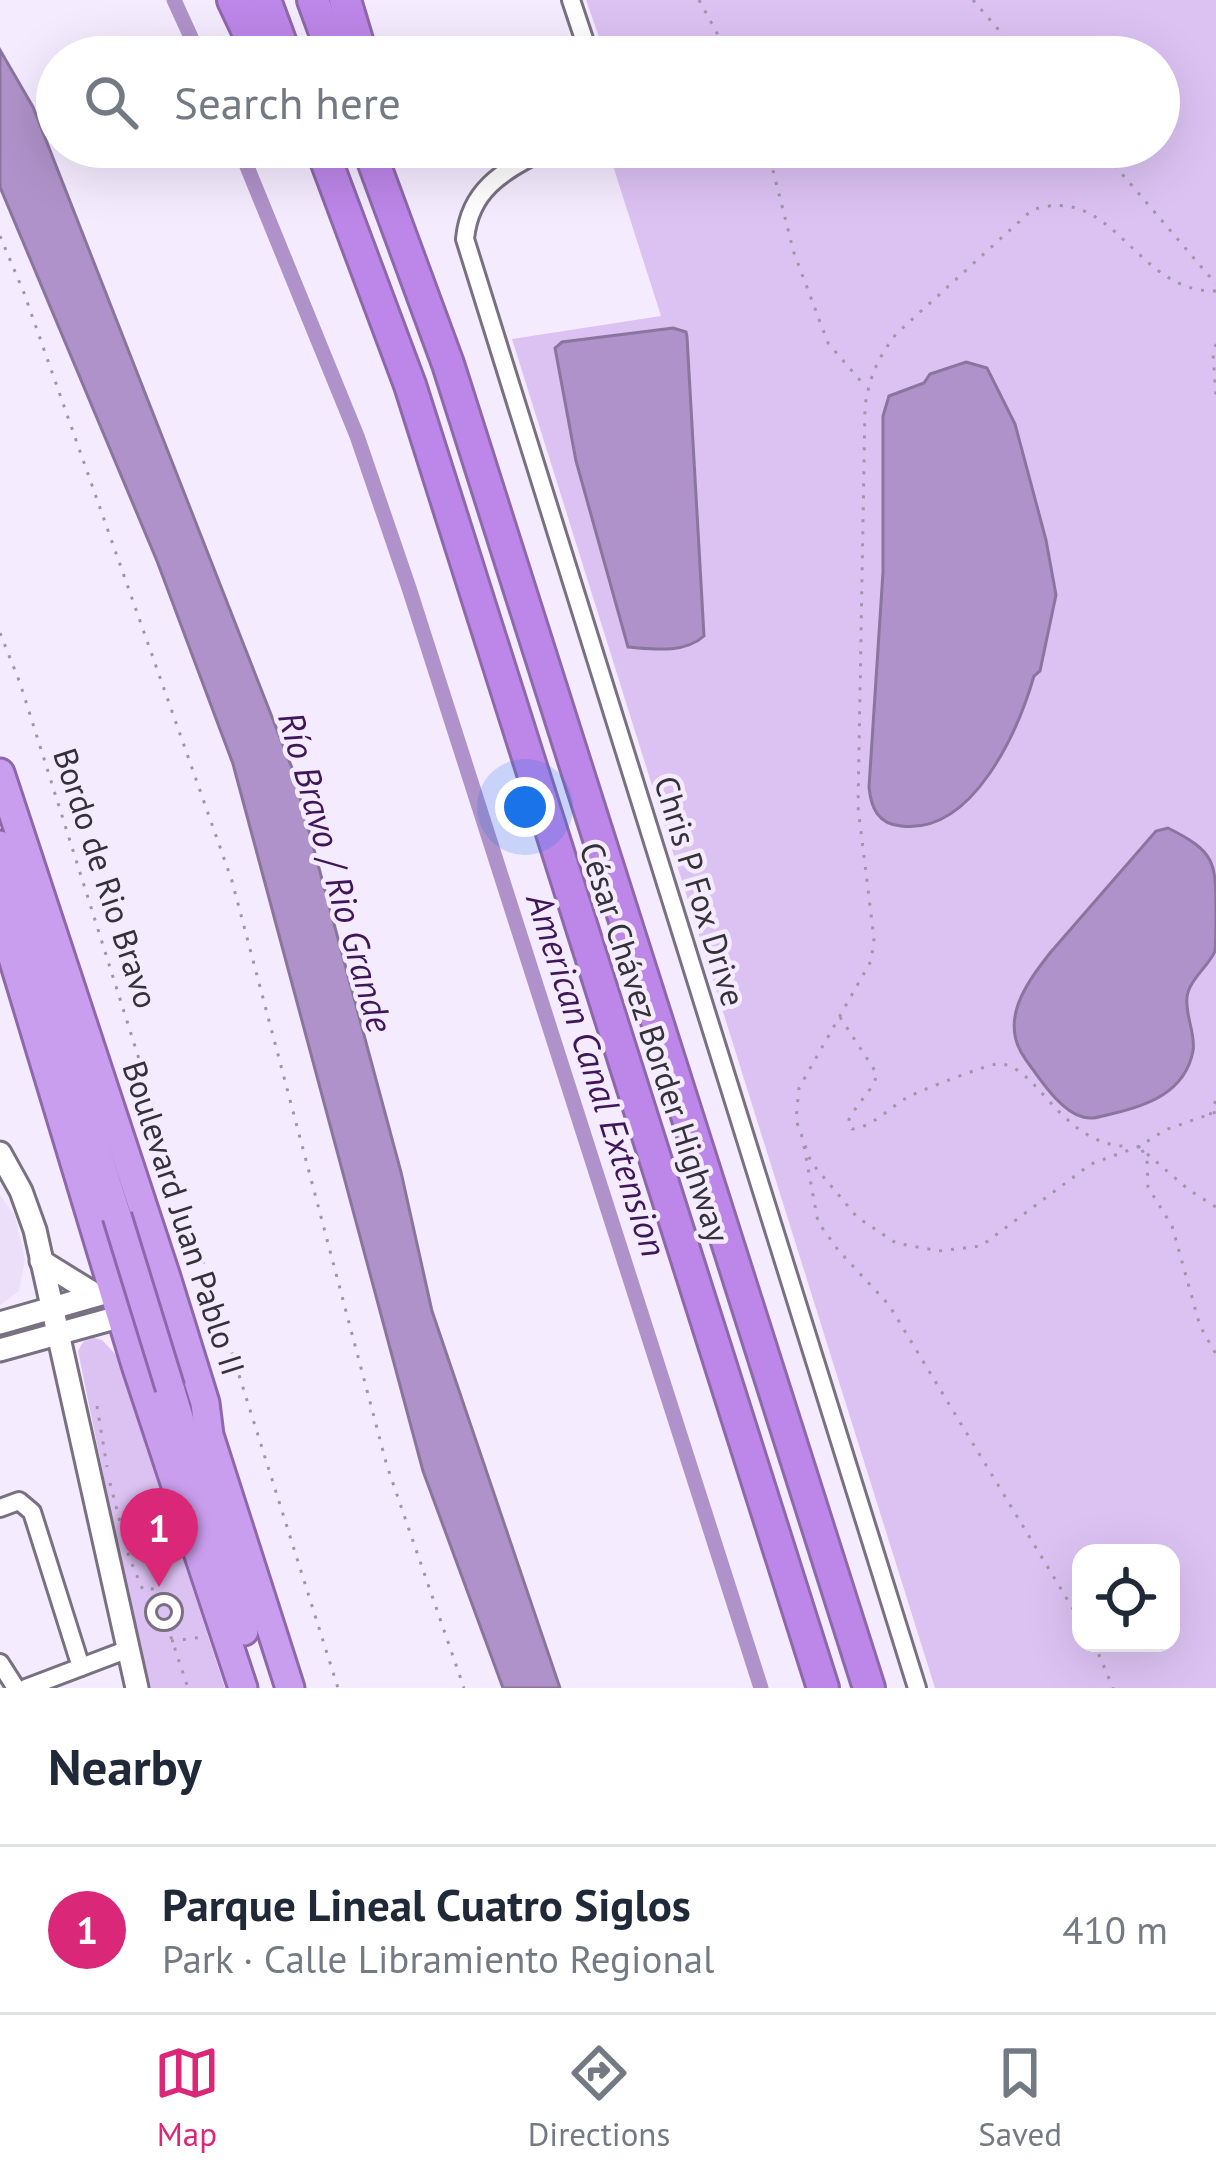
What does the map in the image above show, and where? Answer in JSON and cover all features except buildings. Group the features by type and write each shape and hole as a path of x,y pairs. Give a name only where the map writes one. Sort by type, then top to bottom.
{"highway":[{"path":"233,0 250,36"},
{"path":"265,0 278,36"},
{"path":"313,0 326,36"},
{"path":"345,0 356,36"},
{"path":"310,168 410,385"},
{"name":"César Chávez Border Highway","path":"329,168 410,385 823,1688"},
{"name":"César Chávez Border Highway","path":"376,168 448,364 869,1688"},
{"path":"394,168 448,364"},
{"name":"Boulevard Juan Pablo II","path":"0,773 193,1361 209,1435 290,1688"},
{"name":"Boulevard Juan Pablo II","path":"3,866 10,904 261,1688"},
{"path":"10,904 110,1301 136,1365 243,1688"},
{"path":"89,1037 88,1089 191,1412 209,1435"},
{"path":"97,1238 121,1242 131,1228"},
{"path":"136,1365 150,1345 160,1343 171,1354"}],"street":[{"path":"571,0 583,36"},
{"name":"Chris P Fox Drive","path":"514,168 488,184 471,208 465,238 916,1688"},
{"path":"0,1153 27,1205 136,1688"},
{"path":"40,1261 110,1301"},
{"path":"0,1323 52,1308 152,1294"},
{"path":"0,1349 59,1334 110,1301"},
{"path":"0,1508 19,1501 32,1512 81,1667"},
{"path":"26,1688 126,1650"},
{"path":"0,1664 16,1688"}],"path":[{"path":"699,0 719,36"},
{"path":"973,0 1004,36"},
{"path":"772,168 794,253 828,343 867,389"},
{"path":"1117,168 1216,287"},
{"path":"1216,287 1174,284 1089,210 1056,202 1033,210 896,334 880,356 867,389 858,807 874,940 871,961 799,1088 796,1120 812,1162 856,1217 896,1243 939,1251 981,1246 1091,1164 1216,1112"},
{"path":"0,236 232,881 387,1466 464,1688"},
{"path":"1216,344 1216,397"},
{"name":"Bordo de Rio Bravo","path":"0,633 20,683 338,1688"},
{"path":"840,1017 878,1074 874,1087 852,1112 848,1123 852,1130 863,1128 913,1094 998,1064 1016,1069 1065,1121 1090,1139 1139,1146 1216,1207"},
{"path":"1209,1116 1216,1100"},
{"path":"803,1138 818,1222 890,1305 1072,1607"},
{"path":"1139,1146 1147,1159 1148,1187 1172,1226 1200,1326 1216,1354"},
{"path":"97,1406 129,1557 143,1591 160,1588"},
{"path":"167,1625 188,1688"},
{"path":"171,1641 197,1640 215,1630"},
{"path":"1098,1652 1113,1688"}],"shaded area":[{"path":"586,0 1216,0 1216,1688 935,1688 512,339 661,316 614,168 1180,168 1180,36 599,36"},
{"path":"0,50 36,115 36,168 57,168 292,768 401,1172 432,1311 560,1688 503,1688 423,1471 233,764 157,561 0,187"},
{"path":"673,328 686,332 687,337 704,636 678,648 628,647 576,461 555,348 562,342"},
{"path":"966,362 987,368 1015,424 1056,595 1040,671 989,775 950,814 927,824 901,826 877,814 869,787 883,572 883,416 889,396"},
{"path":"1168,828 1204,852 1215,882 1215,951 1187,997 1193,1038 1189,1065 1173,1087 1150,1102 1083,1117 1059,1101 1026,1060 1014,1032 1018,1004 1050,953 1156,831"},
{"path":"0,1195 15,1216 25,1260 19,1291 0,1305"},
{"path":"93,1338 102,1340 117,1356 225,1688 147,1688 78,1351"}],"waterway":[{"name":"American Canal Extension","path":"174,0 190,36"},
{"name":"American Canal Extension","path":"248,168 357,436 409,588 761,1688"}],"place":[{"name":"Parque Lineal Cuatro Siglos","path":"159,1587"}],"water label":[{"name":"Río Bravo / Rio Grande","path":"336,872"}]}
